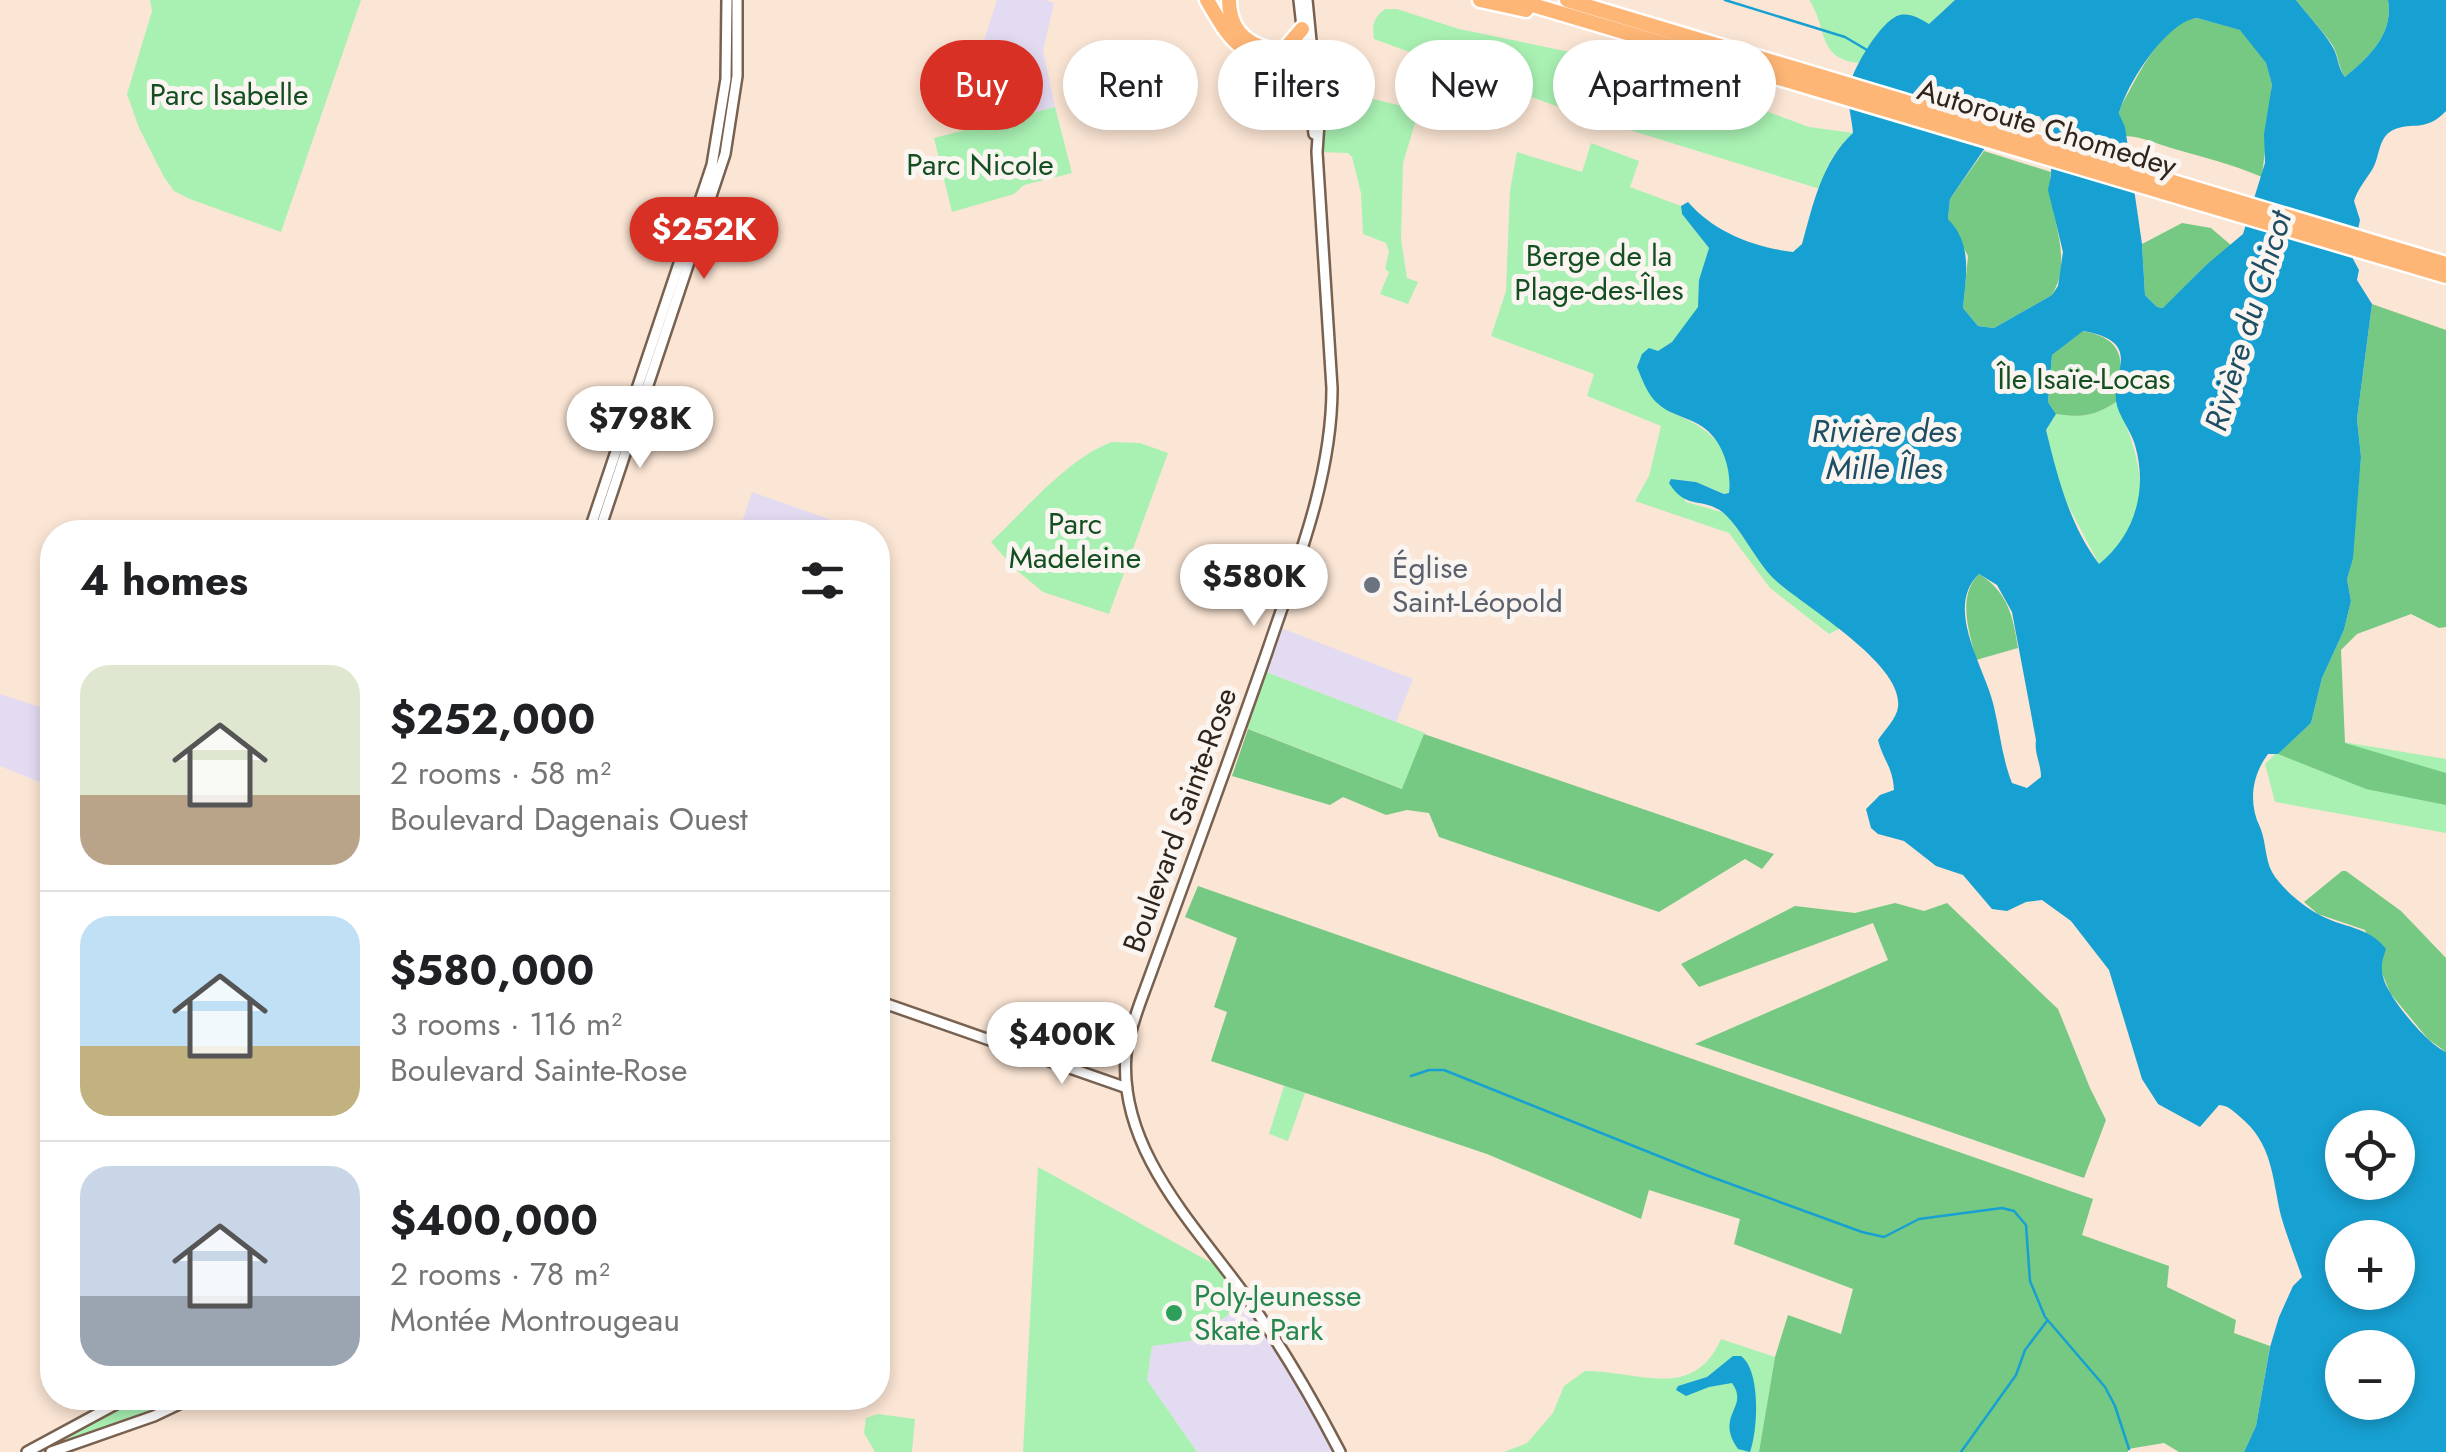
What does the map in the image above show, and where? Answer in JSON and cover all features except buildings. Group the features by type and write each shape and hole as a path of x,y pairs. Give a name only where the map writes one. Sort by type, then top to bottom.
{"highway":[{"path":"1207,0 1232,40"},
{"path":"1228,0 1232,22 1246,40"},
{"path":"1480,0 1606,26"},
{"name":"Autoroute Chomedey","path":"1516,0 1822,84 2374,248 2446,264"},
{"name":"Autoroute Chomedey","path":"1567,0 1822,84"},
{"path":"1600,0 1657,28"},
{"path":"1293,40 1302,29"},
{"name":"Autoroute Chomedey","path":"2374,248 2446,276"}],"street":[{"path":"593,520 710,172 724,96 727,0"},
{"path":"603,520 721,167 734,101 737,0"},
{"name":"Boulevard Sainte-Rose","path":"1303,0 1305,40"},
{"name":"Boulevard Sainte-Rose","path":"1303,0 1304,40"},
{"name":"Boulevard Sainte-Rose","path":"1315,130 1332,388 1326,464 1266,656 1140,1003 1126,1055 1126,1088 1154,1170 1286,1356 1340,1452"},
{"path":"890,1005 1126,1088"},
{"path":"27,1452 105,1410"},
{"path":"51,1452 167,1410"}],"shaded area":[{"path":"997,0 1054,3 1043,51 1043,40 984,40"},
{"path":"1043,51 1055,107 1043,110"},
{"path":"752,492 831,520 743,520"},
{"path":"1276,626 1413,679 1396,722 1261,670"},
{"path":"0,694 40,707 40,782 0,766"},
{"path":"1244,1301 1291,1369 1335,1452 1197,1452 1147,1380 1152,1345 1210,1338 1212,1320 1223,1319"}],"green space":[{"name":"Parc Isabelle","path":"150,0 361,0 281,232 190,199 174,191 164,177 127,94 152,11"},
{"path":"1809,0 1955,0 1929,24 1890,20 1858,63 1835,55 1829,48"},
{"path":"2296,0 2388,0 2387,24 2371,53 2345,77 2333,46"},
{"path":"1385,9 1397,9 1459,29 1512,40 1395,40 1395,47 1374,39 1378,16"},
{"path":"2197,18 2241,30 2266,63 2272,85 2262,177 2149,140 2125,136 2119,114 2121,106 2143,67 2172,30"},
{"path":"1533,44 1553,48 1553,105 1533,97"},
{"path":"1375,100 1395,104 1395,130 1413,130 1403,163 1401,239 1407,278 1418,282 1408,304 1380,294 1389,272 1385,269 1389,252 1386,243 1363,234 1361,193 1352,157 1348,153 1317,152 1319,130 1375,130"},
{"name":"Parc Nicole","path":"1055,107 1072,173 1024,185 1014,194 952,212 934,138 965,130 1043,130 1043,110"},
{"path":"1776,115 1809,127 1854,133 1832,158 1820,189 1630,130 1776,130"},
{"name":"Berge de la Plage-des-Îles","path":"1591,143 1639,161 1630,187 1681,206 1682,214 1709,248 1699,280 1699,307 1672,342 1658,351 1672,413 1698,426 1717,442 1728,464 1729,493 1672,479 1686,502 1725,513 1773,577 1841,628 1829,634 1770,588 1729,533 1635,501 1649,476 1661,426 1587,396 1594,374 1491,336 1506,291 1510,191 1517,152 1582,172"},
{"path":"1984,151 2051,172 2052,203 2061,249 2059,280 2052,295 1994,328 1978,326 1963,308 1968,256 1948,219 1950,199"},
{"path":"2182,223 2211,228 2232,246 2205,266 2164,308 2157,307 2145,295 2142,244"},
{"path":"2372,304 2446,330 2446,627 2439,628 2411,614 2357,634 2341,650 2345,743 2446,773 2446,805 2366,789 2278,754 2311,723 2322,678 2344,630 2351,601 2347,579 2361,457 2357,419"},
{"name":"Île Isaïe-Locas","path":"2082,331 2108,340 2115,347 2121,365 2116,402 2088,415 2056,414 2048,402 2052,355"},
{"path":"2116,402 2133,446 2140,488 2130,527 2118,546 2099,564 2061,492 2046,430 2056,414 2088,415"},
{"name":"Parc Madeleine","path":"1112,442 1140,443 1168,453 1109,614 1043,592 991,542 1063,472"},
{"path":"1979,574 1997,589 2008,606 2018,648 1976,660 1966,604"},
{"path":"1261,670 1425,733 1403,789 1241,726"},
{"path":"1248,729 1402,789 1424,734 1774,854 1762,869 1745,859 1659,912 1439,837 1429,813 1407,810 1386,815 1343,797 1330,805 1232,776"},
{"path":"2295,734 2446,759 2446,833 2275,802 2265,764"},
{"path":"2342,871 2401,911 2446,958 2446,1052 2428,1039 2390,993 2365,930 2318,914 2304,902"},
{"path":"1198,886 2093,1199 2082,1235 2169,1266 2167,1287 2236,1320 2234,1333 2270,1346 2256,1426 2244,1452 2179,1452 2164,1443 2128,1452 1759,1452 1775,1357 1788,1315 1841,1334 1853,1289 1734,1244 1740,1219 1649,1190 1641,1219 1487,1154 1211,1061 1227,1012 1214,1007 1237,938 1185,917"},
{"path":"1895,903 1924,911 1947,903 2058,1009 2106,1120 2084,1178 1695,1044 1888,960 1873,923 1699,987 1681,964 1795,906 1855,913"},
{"path":"1284,1086 1305,1093 1288,1141 1269,1134"},
{"path":"1038,1167 1219,1267 1244,1301 1223,1319 1212,1320 1210,1338 1152,1346 1147,1380 1197,1452 1023,1452"},
{"path":"1721,1339 1775,1357 1759,1452 1504,1452 1527,1443 1553,1413 1564,1386 1585,1371 1663,1379 1680,1377 1696,1371"},
{"path":"116,1410 151,1410 125,1421 56,1445"},
{"path":"878,1414 915,1419 912,1452 875,1452 864,1433 866,1418"}],"water":[{"name":"Rivière des Mille Îles","path":"1955,0 2296,0 2328,40 2345,77 2378,44 2387,24 2388,0 2446,0 2446,111 2432,122 2388,134 2354,201 2360,220 2352,257 2359,270 2357,280 2372,304 2357,419 2361,457 2353,558 2347,579 2351,601 2344,630 2322,678 2311,723 2278,754 2268,754 2255,780 2253,799 2276,878 2312,911 2379,941 2386,949 2383,976 2394,998 2420,1031 2446,1052 2446,1452 2244,1452 2256,1426 2279,1317 2293,1286 2302,1277 2259,1138 2225,1106 2219,1105 2200,1127 2158,1104 2142,1079 2109,970 2071,921 2042,900 2007,911 1992,909 1963,875 1936,866 1904,841 1878,834 1871,828 1866,809 1880,795 1894,790 1878,740 1897,711 1896,690 1868,654 1773,578 1721,511 1681,497 1669,483 1671,479 1696,482 1729,493 1727,463 1713,436 1656,402 1637,367 1649,348 1658,351 1672,342 1698,307 1699,280 1709,248 1682,214 1681,206 1688,202 1710,222 1735,236 1793,252 1802,244 1826,170 1853,133 1848,93 1854,73 1884,26 1900,15 1929,24","holes":["2197,18 2240,30 2266,63 2272,85 2264,134 2265,163 2243,234 2163,308 2145,295 2142,244 2125,127 2119,114 2130,87 2161,42 2185,22","2015,116 2039,116 2052,133 2048,190 2063,252 2058,286 2052,295 1994,328 1978,326 1963,308 1965,250 1948,219 1950,199 2000,126","2083,331 2113,342 2121,358 2116,401 2135,445 2139,495 2122,540 2099,564 2072,517 2046,430 2056,414 2048,402 2052,355","1979,574 1997,585 2012,612 2041,772 2041,777 2027,788 2012,783 2003,755 1990,692 1966,621 1969,588"]},
{"path":"1733,1356 1741,1356 1747,1363 1755,1387 1755,1429 1750,1452 1738,1449 1729,1428 1737,1399 1732,1383 1686,1396 1676,1390 1707,1377"}],"waterway":[{"path":"1725,0 1845,37 1867,50"},
{"path":"1411,1076 1444,1070 1706,1175 1884,1237 1919,1219 2002,1208 2014,1211 2026,1225 2030,1281 2045,1317 2105,1387 2129,1449"},
{"path":"1961,1452 2016,1375 2025,1350 2047,1321"}],"place":[{"name":"Église Saint-Léopold","path":"1372,585"},
{"name":"Poly-Jeunesse Skate Park","path":"1174,1313"}],"water label":[{"name":"Rivière du Chicot","path":"2248,321"}]}
